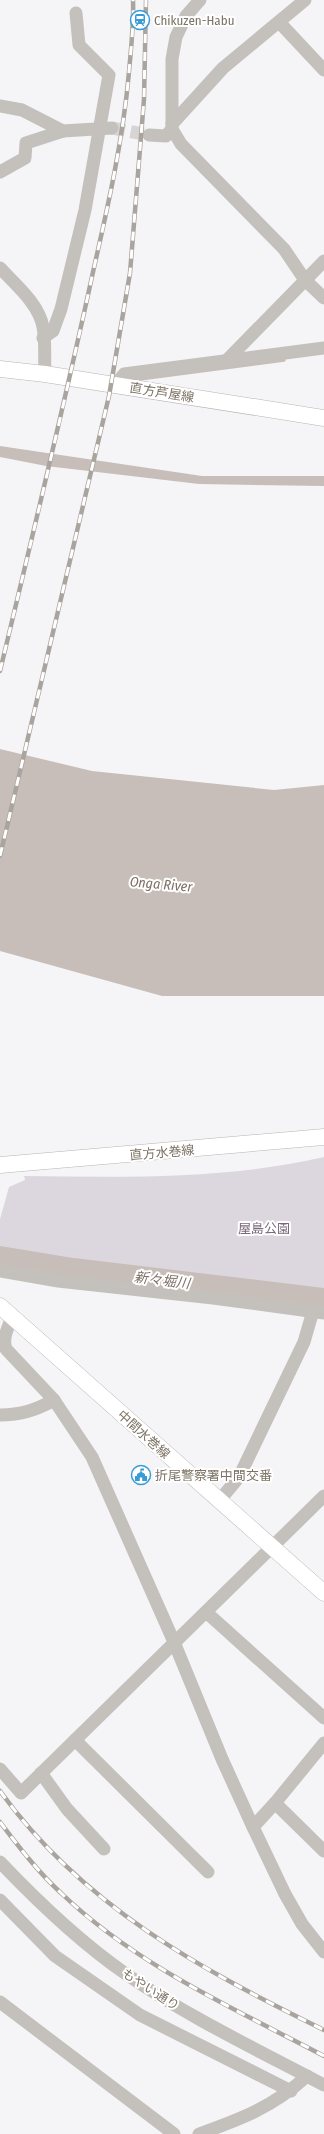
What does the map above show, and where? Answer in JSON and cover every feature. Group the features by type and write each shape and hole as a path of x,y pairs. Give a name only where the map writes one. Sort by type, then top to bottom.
{"main road":[{"name":"直方芦屋線","path":"0,369 44,374 324,418"},
{"name":"直方水巻線","path":"0,1165 324,1137"},
{"name":"中間水巻線","path":"0,1306 271,1548 324,1593"}],"street":[{"path":"200,0 186,16 176,37 172,59 172,127 181,144 284,249 305,280 324,298"},
{"path":"149,135 166,136 223,68 305,0"},
{"path":"43,338 53,331 61,309 106,128 109,74 79,46 76,13"},
{"path":"279,22 324,70"},
{"path":"0,106 22,110 63,131"},
{"path":"0,172 25,158 26,143 63,131 106,128"},
{"path":"226,361 324,261"},
{"path":"1,271 26,295 37,312 43,327 44,374"},
{"path":"115,385 124,374 324,348"},
{"path":"0,1271 108,1287 319,1312 239,1477 219,1501"},
{"path":"12,1317 5,1336 4,1343 6,1349 54,1400 92,1457 174,1642 222,1759 253,1827 285,1894 302,1924 324,1952"},
{"path":"0,1414 22,1414 37,1409 54,1400"},
{"path":"0,1769 21,1793 324,1496"},
{"path":"206,1612 324,1718"},
{"path":"75,1740 208,1872"},
{"path":"253,1827 276,1803 324,1743"},
{"path":"41,1773 67,1809 104,1849"},
{"path":"276,1803 324,1851"},
{"name":"もやい通り","path":"0,1862 52,1915 126,1974 180,2008 324,2085"},
{"path":"0,1900 56,1956 140,2015 290,2091"},
{"path":"0,2002 174,2134"},
{"path":"199,2134 272,2104 307,2076"}],"green space":[{"name":"屋島公園","path":"324,1157 324,1293 196,1281 0,1249 0,1219 9,1187 25,1180 24,1176 174,1176 249,1170"}],"water":[{"path":"0,446 202,476 324,476 324,486 199,484 46,466 0,457"},
{"name":"Onga River","path":"0,749 92,771 274,790 324,785 324,996 162,996 0,951"}],"waterway":[{"path":"132,380 284,360"},
{"name":"新々堀川","path":"0,1257 73,1269 324,1299"}],"tunnel":[{"path":"112,128 149,135"}],"railway":[{"path":"0,671 71,372 114,173 126,97 132,36 133,0"},
{"path":"0,856 109,396 130,273 144,99 146,0"},
{"path":"0,1791 33,1832 68,1868 106,1901 147,1931 189,1958 233,1983 324,2030"},
{"path":"0,1822 44,1877 90,1919 121,1942 186,1984 324,2056"}],"place":[{"name":"Chikuzen-Habu","path":"140,20"},
{"name":"折尾警察署中間交番","path":"141,1475"}]}
